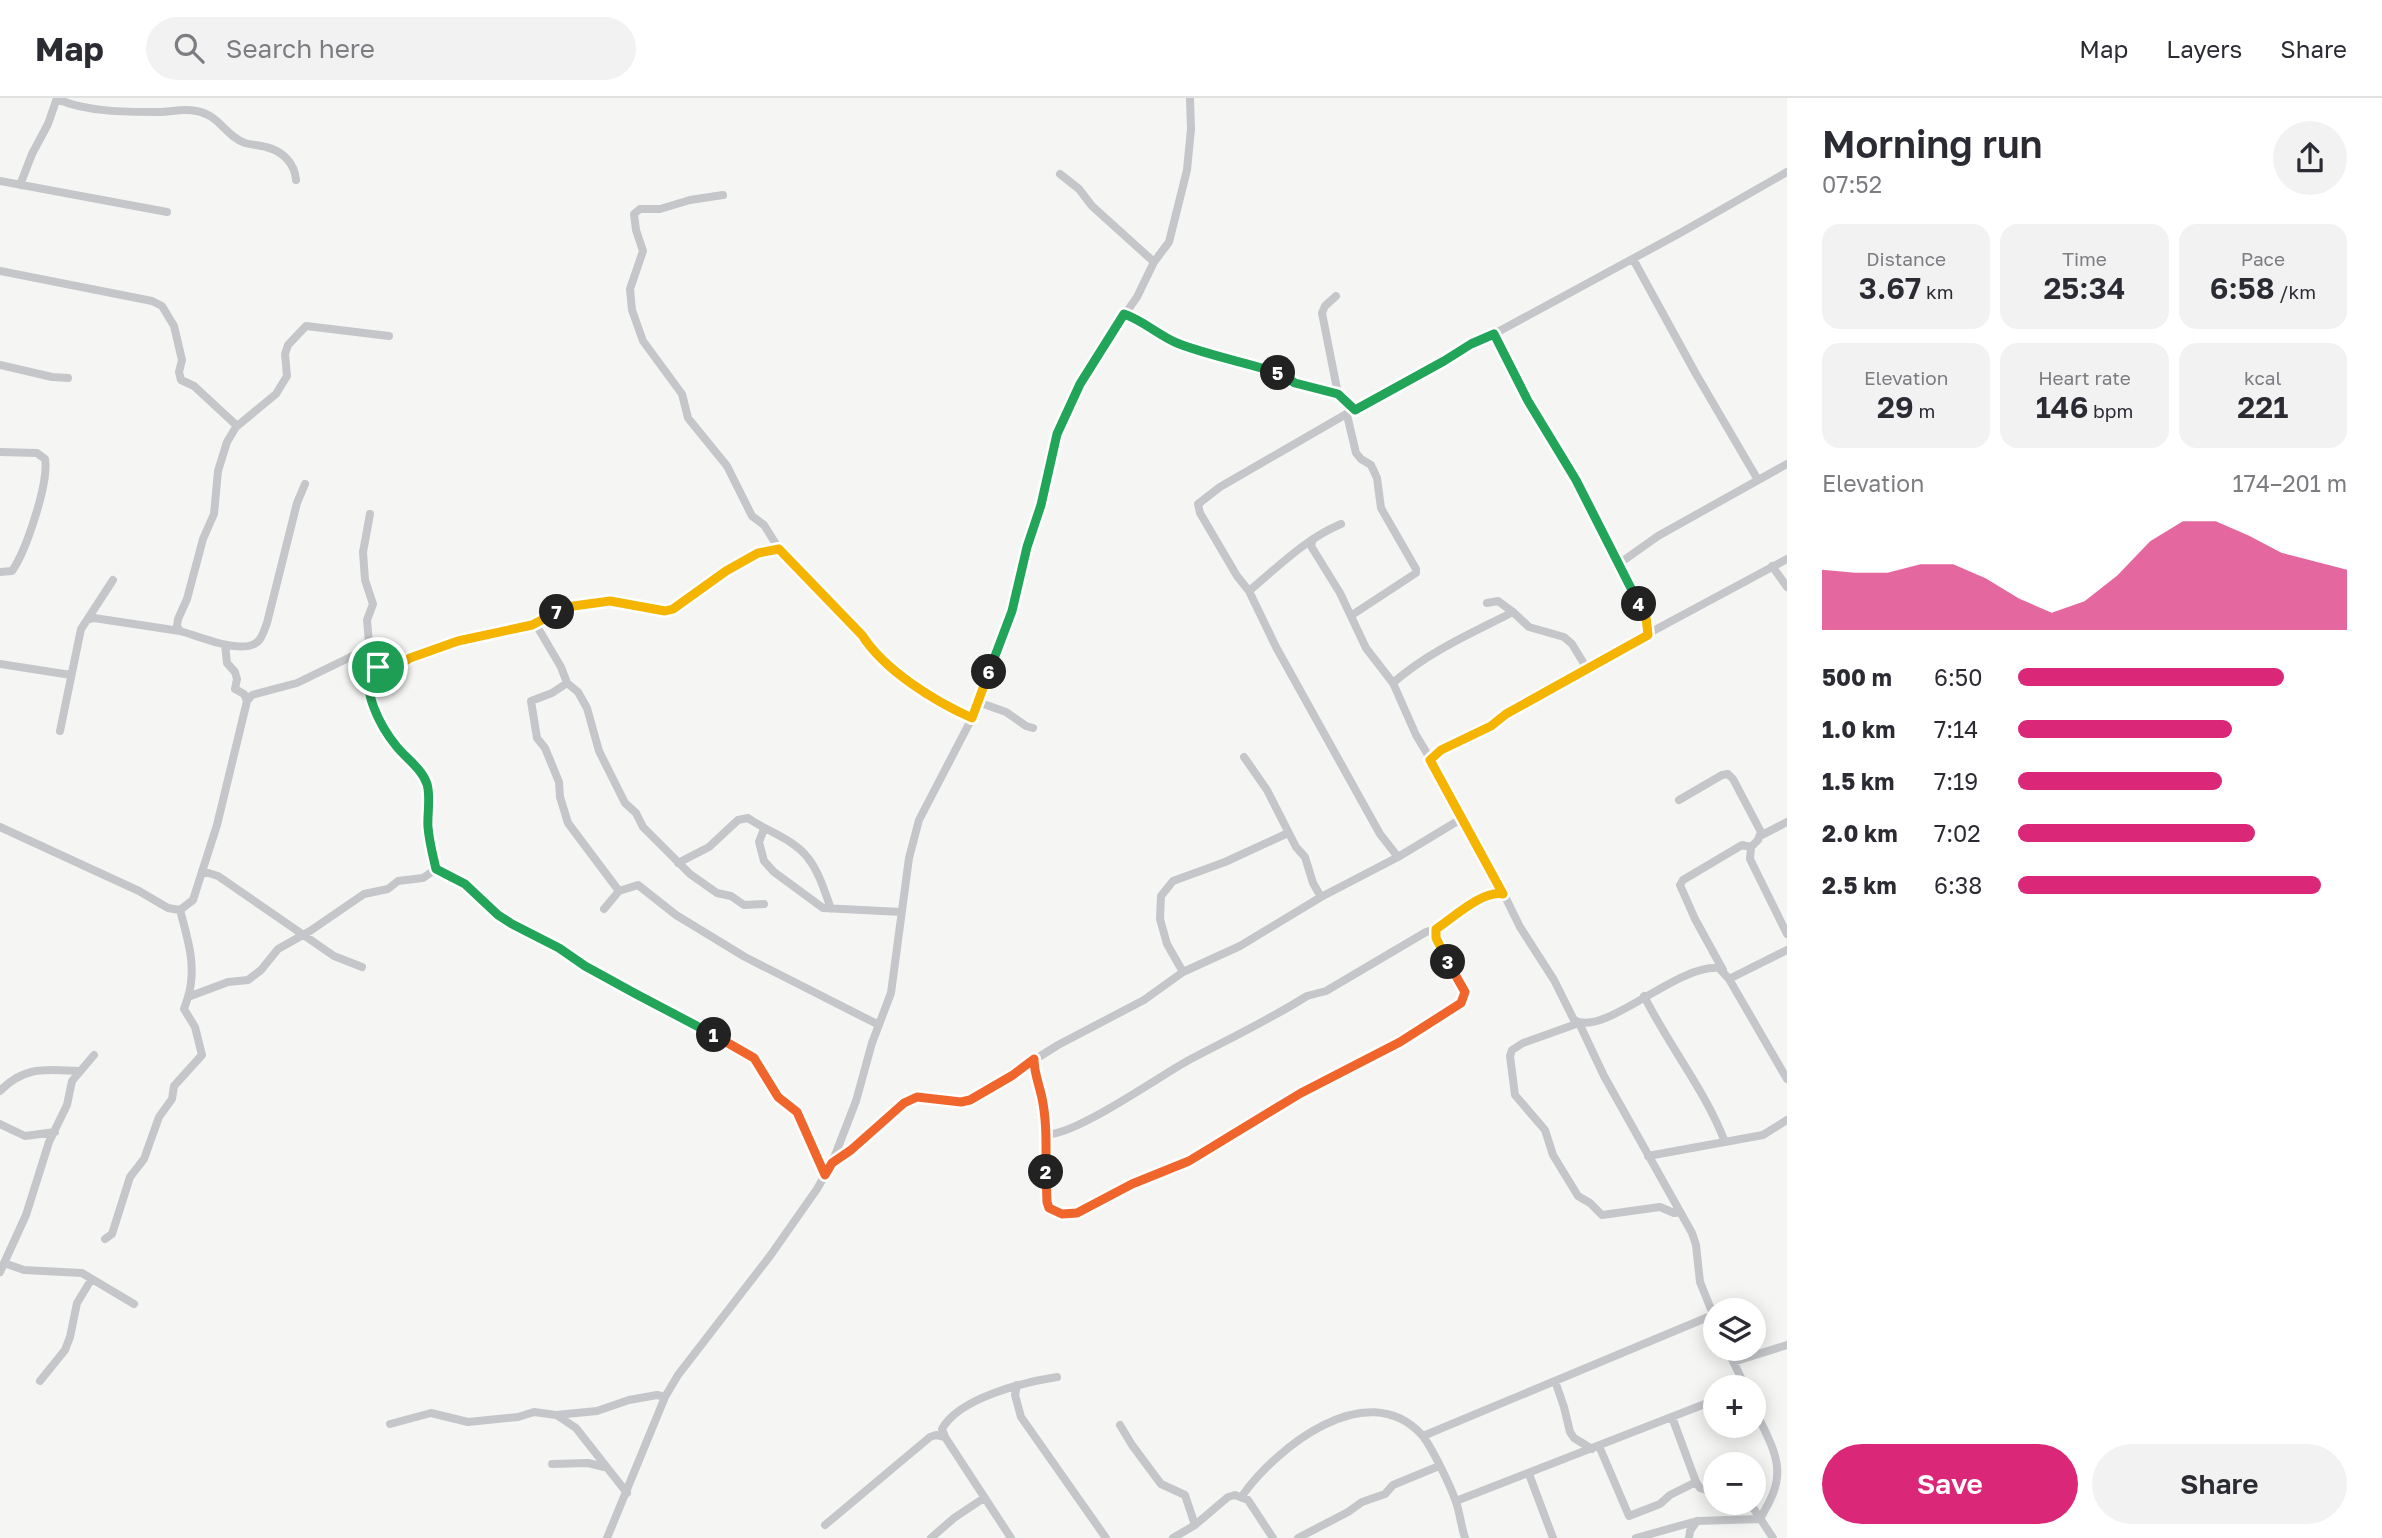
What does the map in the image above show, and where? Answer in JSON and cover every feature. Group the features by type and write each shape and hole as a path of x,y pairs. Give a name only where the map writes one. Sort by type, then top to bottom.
{"street":[{"path":"20,185 57,98 121,111 184,110 210,115 244,143 269,147 289,160 295,169 296,180"},
{"path":"607,1538 666,1397 691,1358 770,1256 832,1163 856,1101 864,1067 891,993 909,858 919,820 972,718 1012,611 1057,434 1080,384 1124,314 1138,297 1154,262 1168,242 1183,188 1191,129 1190,98"},
{"path":"1398,857 1380,834 1276,647 1249,592 1200,513 1198,504 1220,487 1471,344 1633,259 1787,172"},
{"path":"1060,174 1154,262"},
{"path":"0,181 167,212"},
{"path":"723,195 690,200 660,209 640,209 634,214 643,251 630,289 632,310 643,341 682,394 688,418 727,466 752,516 764,525 779,549 862,635 872,651 910,681 972,718"},
{"path":"1633,259 1758,480"},
{"path":"0,271 152,301 162,306 174,326 182,360 179,372 181,380 194,386 236,427"},
{"path":"1336,296 1325,306 1322,313 1338,394 1351,412 1356,453 1370,465 1377,478 1381,508 1416,569 1416,573 1352,615"},
{"path":"1124,314 1187,347 1282,374 1295,383 1338,394"},
{"path":"180,631 177,626 178,618 187,599 203,539 214,514 218,471 228,442 236,427 276,394 287,376 285,354 288,345 306,326 388,336"},
{"path":"1494,334 1528,401 1576,480 1619,563 1646,617 1648,635"},
{"path":"0,365 68,378"},
{"path":"0,452 37,453 45,459 46,466 44,485 20,560 12,571 0,572"},
{"path":"1619,563 1658,537 1787,464"},
{"path":"87,620 94,618 180,631 225,645 251,646 260,639 269,613 297,503 305,484"},
{"path":"0,827 139,891 169,908 180,910 193,900 217,825 247,701 252,695 297,682 367,649 367,620 373,604 365,580 363,552 370,514"},
{"path":"1249,592 1312,538 1340,524"},
{"path":"1312,538 1311,545 1352,615 1355,629 1393,683 1416,735 1461,819 1492,870 1520,927 1554,980 1570,1015 1578,1023 1604,1076 1692,1233 1696,1245 1698,1273 1707,1298"},
{"path":"367,649 378,667 384,670 466,638 535,623 566,607 610,601 665,611 673,609 726,571 758,553 779,549"},
{"path":"1430,760 1441,750 1491,726 1506,714 1586,667 1787,559"},
{"path":"1772,566 1787,587"},
{"path":"60,731 81,629 113,580"},
{"path":"1487,603 1498,601 1529,627 1564,637 1572,644 1586,667"},
{"path":"1393,683 1407,671 1463,636 1513,612"},
{"path":"535,623 561,667 567,683 578,692 587,708 599,751 625,803 636,813 643,827 678,863 717,893 731,896 744,905 764,904"},
{"path":"225,645 227,663 237,679 235,689 244,694 247,701"},
{"path":"0,664 71,675"},
{"path":"378,667 369,676 368,683 373,703 396,746 421,772 428,788 428,829 436,869"},
{"path":"567,683 552,693 531,701 537,738 545,748 559,782 560,797 568,823 619,891"},
{"path":"978,702 1006,712 1033,728"},
{"path":"1244,757 1305,857 1313,883 1321,897"},
{"path":"1679,800 1728,774 1757,824 1760,836"},
{"path":"678,863 709,847 738,820 748,818 764,830 794,844 808,858 831,909"},
{"path":"832,1163 851,1150 904,1103 917,1097 961,1102 970,1100 1013,1075 1034,1059 1134,1005 1183,972 1240,946 1321,897 1398,857 1461,819"},
{"path":"1787,822 1760,836 1751,847 1750,859 1787,934"},
{"path":"764,830 759,842 764,861 774,872 823,908 901,912"},
{"path":"1183,972 1167,944 1160,919 1161,896 1166,889 1173,881 1225,862 1288,833"},
{"path":"1751,847 1742,845 1683,880 1680,885 1695,919 1787,1079"},
{"path":"188,997 228,982 248,980 261,970 278,948 310,931 364,894 388,889 398,881 423,878 436,869"},
{"path":"436,869 465,884 498,915 512,924 754,1058 778,1097 797,1112 825,1175"},
{"path":"202,871 218,876 334,956 362,967"},
{"path":"604,909 619,891 638,885 676,915 745,957 879,1025"},
{"path":"1046,1134 1056,1135 1114,1105 1307,996 1326,991 1426,932 1436,929 1486,897 1496,893 1503,894"},
{"path":"105,1239 112,1234 130,1177 144,1159 159,1117 172,1100 174,1086 202,1055 195,1027 184,1009 193,979 191,952 180,910"},
{"path":"1034,1059 1034,1073 1041,1095 1046,1134 1047,1202 1049,1208 1062,1214 1077,1213 1132,1184 1189,1161 1301,1093 1400,1042 1461,1003 1465,992 1440,948 1436,929"},
{"path":"1729,979 1787,950"},
{"path":"1680,1212 1674,1213 1660,1207 1602,1215 1578,1196 1553,1155 1545,1130 1514,1096 1510,1056 1512,1051 1523,1043 1578,1023 1590,1023 1614,1015 1678,978 1713,968 1724,971"},
{"path":"1644,996 1665,1037 1676,1049 1719,1126 1725,1142"},
{"path":"94,1055 72,1081 67,1105 49,1142 26,1215 2,1267 82,1273 134,1304"},
{"path":"0,1091 27,1072 43,1068 79,1071"},
{"path":"1648,1156 1763,1135 1787,1120"},
{"path":"0,1124 25,1136 55,1132"},
{"path":"40,1381 65,1350 77,1303 91,1280"},
{"path":"1423,1436 1703,1321"},
{"path":"1739,1375 1733,1362 1787,1345"},
{"path":"1011,1538 942,1429 947,1420 977,1402 1017,1385 1057,1377"},
{"path":"1555,1381 1570,1432 1574,1438 1596,1447 1629,1516 1660,1504 1670,1495 1696,1482"},
{"path":"1017,1385 1015,1395 1021,1417 1106,1538"},
{"path":"390,1424 431,1413 468,1422 517,1417 534,1412 555,1415 597,1411 629,1400 649,1396 666,1397"},
{"path":"1456,1502 1703,1405"},
{"path":"1242,1496 1286,1448 1299,1438 1345,1416 1374,1412 1390,1414 1411,1425 1423,1436 1456,1502 1465,1538"},
{"path":"555,1415 576,1429 626,1493"},
{"path":"1672,1418 1696,1482 1703,1489"},
{"path":"1121,1425 1132,1445 1161,1484 1185,1495 1195,1525"},
{"path":"1760,1519 1771,1498 1777,1477 1776,1461 1766,1436"},
{"path":"825,1525 930,1437 945,1437"},
{"path":"552,1464 588,1463 604,1467"},
{"path":"1298,1538 1362,1502 1385,1494 1393,1485 1439,1466"},
{"path":"1529,1474 1553,1538"},
{"path":"1777,1477 1787,1474"},
{"path":"1173,1538 1195,1525 1228,1497 1242,1496 1248,1500 1273,1538"},
{"path":"931,1538 954,1518 984,1498"},
{"path":"1758,1515 1773,1538"},
{"path":"1636,1538 1697,1521 1746,1517 1760,1519"},
{"path":"1689,1538 1697,1521"}],"route":[{"path":"1124,314 1187,347 1282,374 1295,383 1338,394 1355,410 1471,344 1494,334 1528,401 1556,443 1619,563 1646,617 1648,635 1586,667 1506,714 1491,726 1441,750 1430,760 1503,894 1496,893 1486,897 1436,929 1440,948 1465,992 1461,1003 1400,1042 1301,1093 1258,1121 1214,1143 1189,1161 1150,1175 1077,1213 1062,1214 1049,1208 1047,1202 1046,1134 1041,1095 1034,1073 1034,1059 1013,1075 970,1100 961,1102 927,1096 904,1103 851,1150 832,1163 825,1175 797,1112 778,1097 754,1058 512,924 498,915 465,884 436,869 428,829 428,788 421,772 396,746 373,703 368,683 369,676 378,667 384,670 396,667 410,658 475,636 532,625 566,607 610,601 637,604 648,610 673,609 726,571 758,553 779,549 862,635 872,651 910,681 951,708 972,718 1012,611 1057,434 1080,384 1124,314"}]}
